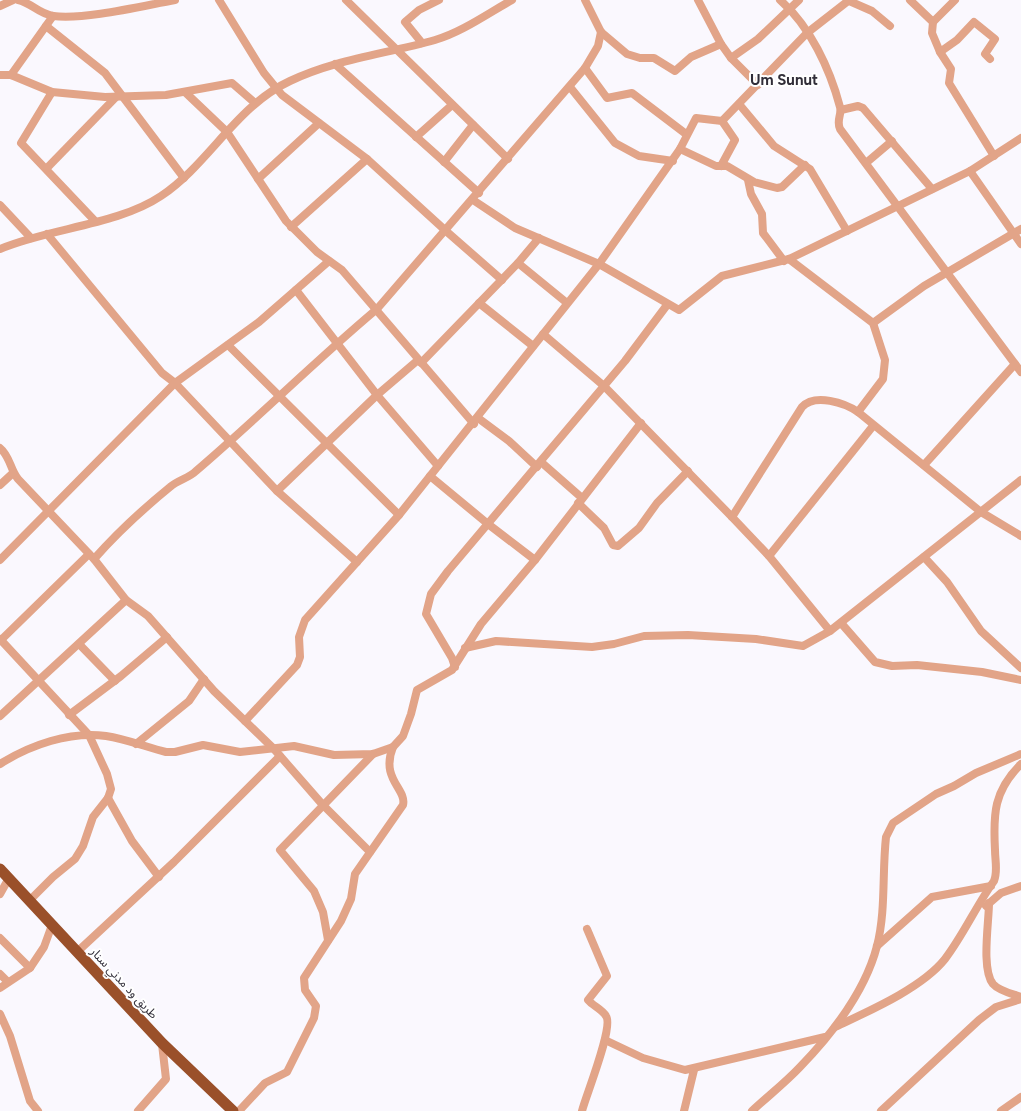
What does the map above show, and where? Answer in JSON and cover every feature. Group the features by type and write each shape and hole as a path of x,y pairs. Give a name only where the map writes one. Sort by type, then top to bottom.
{"highway":[{"name":"طريق ود مدني سنار","path":"0,869 162,1043 233,1111"}],"street":[{"path":"0,6 13,0"},
{"path":"18,0 42,13 53,16 106,12 175,0"},
{"path":"219,0 276,88 367,159 502,280"},
{"path":"346,0 508,159"},
{"path":"422,43 405,22 419,10 439,0"},
{"path":"0,249 31,238 142,207 161,196 184,178 255,103 276,88 335,64 447,35 512,0"},
{"path":"584,0 601,32 633,57 654,58 675,71 691,57 721,44"},
{"path":"698,0 721,44 731,58 758,85"},
{"path":"780,0 790,9 807,33 832,80 841,110 838,120 840,129 1021,372"},
{"path":"731,58 758,39 799,0"},
{"path":"910,0 933,22"},
{"path":"955,0 933,22 932,32 940,52 951,69 949,82 994,156"},
{"path":"722,121 807,33 851,1 872,11 890,26"},
{"path":"11,74 53,16"},
{"path":"940,52 956,40 974,22 995,38 985,54 990,59"},
{"path":"46,26 94,62 184,178"},
{"path":"29,901 46,883 75,859 93,817 108,798 111,788 107,774 89,735 0,640 172,485 195,472 230,442 280,398 337,342 377,309 586,68 598,46 601,32"},
{"path":"335,64 479,193"},
{"path":"586,68 607,98 632,93 686,134"},
{"path":"0,75 11,74 52,92 119,96 186,93 232,83 255,103"},
{"path":"570,87 615,143 639,156 673,161"},
{"path":"52,92 21,143 47,168 95,221"},
{"path":"186,93 227,132 291,227 329,262 342,270 420,362 476,421 509,441 539,464 580,501 604,528 613,545 618,546 639,528 657,503 688,471"},
{"path":"47,168 119,96"},
{"path":"739,104 774,146 805,165 818,181 847,231"},
{"path":"416,137 452,105"},
{"path":"841,110 861,106 932,189"},
{"path":"246,721 297,665 300,657 299,637 305,620 399,515 476,421 599,264 673,161 696,118 722,121 735,140 721,166"},
{"path":"258,179 319,123"},
{"path":"444,162 472,125"},
{"path":"473,200 497,218 599,264 667,305 679,310 722,276 787,260 970,171 1021,138"},
{"path":"866,163 892,141"},
{"path":"680,149 704,162 727,166 748,180 779,188 805,165"},
{"path":"291,227 367,159"},
{"path":"970,171 1017,231 1021,244"},
{"path":"748,180 751,194 762,214 764,233 787,260 873,323 886,360 884,379 858,412"},
{"path":"0,205 31,238"},
{"path":"873,323 896,305 947,272 1017,231"},
{"path":"47,234 156,366 175,383 277,491 357,562"},
{"path":"277,491 377,395 420,362 479,304 539,238"},
{"path":"0,560 50,512 116,441 175,383 228,345 329,262"},
{"path":"518,263 567,303"},
{"path":"296,290 377,395 438,466"},
{"path":"479,304 533,346"},
{"path":"455,667 448,649 426,614 431,594 442,578 604,386 667,305"},
{"path":"543,334 604,386 688,471 769,556 830,632"},
{"path":"228,345 326,445 399,515"},
{"path":"924,465 1015,364"},
{"path":"732,517 806,403 840,402 858,412 981,512 1021,536"},
{"path":"239,1111 265,1084 282,1076 291,1066 316,1011 316,1006 305,990 304,978 351,899 355,874 404,800 390,773 389,756 393,747 403,736 411,714 416,690 455,667 481,624 535,560 641,423"},
{"path":"769,556 873,426"},
{"path":"0,448 8,456 13,473 91,557 126,600 148,616 204,679 274,749 322,804 370,852"},
{"path":"0,485 13,473"},
{"path":"430,476 535,560"},
{"path":"465,648 496,641 592,647 614,644 644,636 688,635 747,638 803,646 830,632 1021,480"},
{"path":"924,557 947,582 981,631 1021,668"},
{"path":"0,716 126,600"},
{"path":"841,623 875,662 892,666 917,665 982,672 1021,680"},
{"path":"69,715 115,681 167,638"},
{"path":"79,644 115,681"},
{"path":"136,744 189,701 204,679"},
{"path":"0,764 41,745 66,737 89,735 108,736 166,752 175,752 203,745 240,752 294,746 334,755 373,754 393,747"},
{"path":"328,940 323,912 314,891 280,850 322,804 373,754"},
{"path":"752,1111 800,1067 834,1028 854,1000 877,946 888,829 893,823 936,794 983,770 1021,754"},
{"path":"77,952 159,877 280,756"},
{"path":"834,1028 878,1007 930,974 944,961 994,881 996,870 994,814 1003,784 1021,764"},
{"path":"108,798 132,841 159,877"},
{"path":"0,894 9,878"},
{"path":"877,946 932,897 991,886"},
{"path":"970,922 1002,893 1021,886"},
{"path":"989,903 988,959 991,981 997,988 1021,998"},
{"path":"0,988 30,968 44,947 52,926"},
{"path":"582,1111 605,1040 607,1017 588,1000 606,978 607,973 586,929"},
{"path":"0,938 30,968"},
{"path":"0,974 8,982"},
{"path":"881,1111 979,1020 996,1007 1021,998"},
{"path":"0,1014 10,1036 27,1094 38,1111"},
{"path":"605,1040 663,1066 677,1070 694,1070 712,1063 743,1058 825,1038"},
{"path":"138,1111 166,1079 162,1043"},
{"path":"684,1111 694,1070"},
{"path":"1001,1111 1021,1097"}],"district":[{"name":"Um Sunut","path":"784,80"}]}
